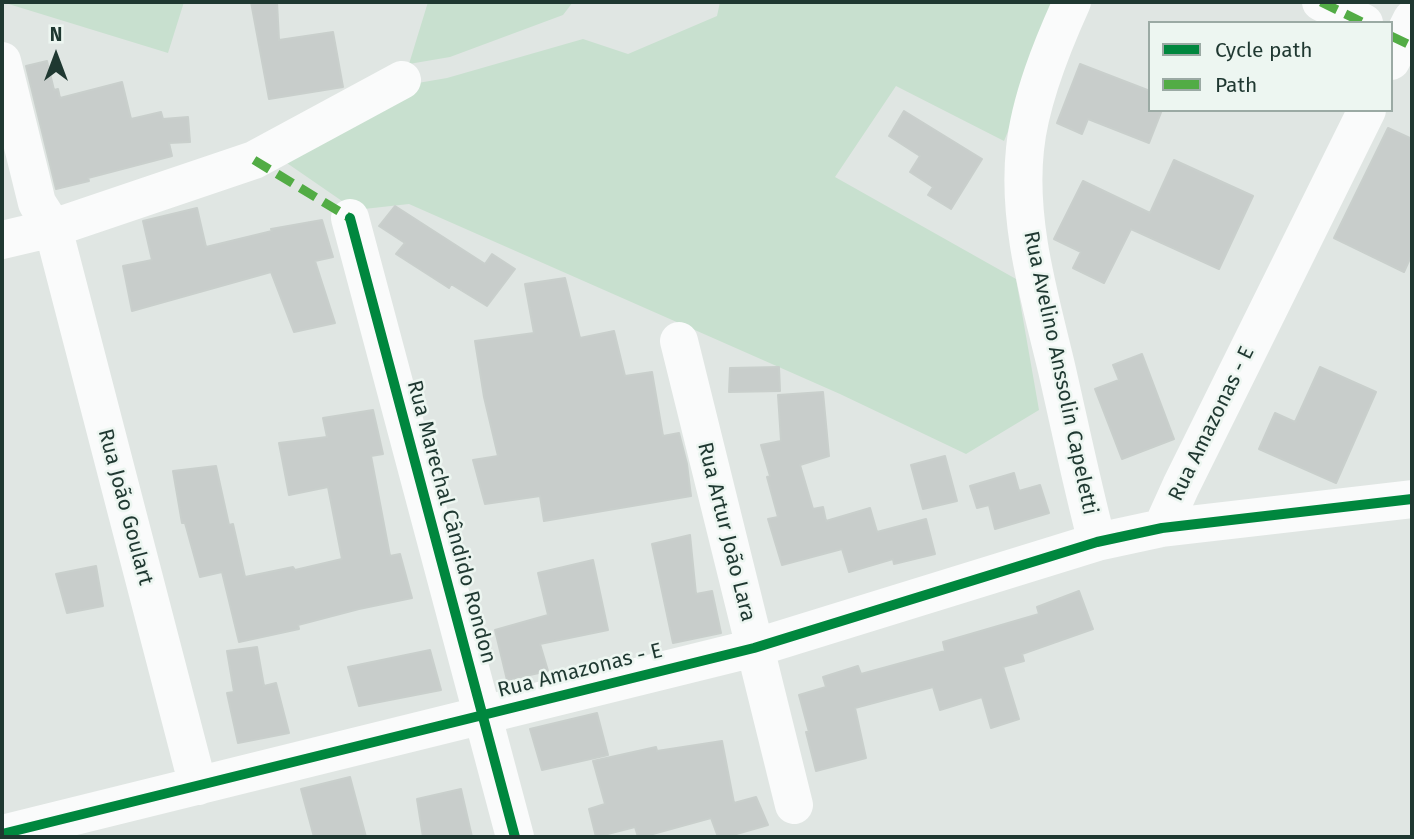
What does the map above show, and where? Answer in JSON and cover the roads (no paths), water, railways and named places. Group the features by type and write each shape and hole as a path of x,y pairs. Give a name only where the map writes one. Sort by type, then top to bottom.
{"street":[{"name":"Rua Avelino Anssolin Capeletti","path":"1072,2 1054,42 1033,111 1025,147 1023,194 1033,271 1097,542"},
{"path":"1321,2 1360,21"},
{"name":"Rua João Goulart","path":"2,61 37,203 53,228 198,786"},
{"path":"2,240 53,228 254,160 402,80"},
{"name":"Rua Amazonas - E","path":"2,834 754,648 1097,542 1162,528 1366,112"},
{"name":"Rua Marechal Cândido Rondon","path":"349,218 515,837"},
{"name":"Rua Artur João Lara","path":"679,341 794,805"},
{"path":"1162,528 1412,499"}]}
